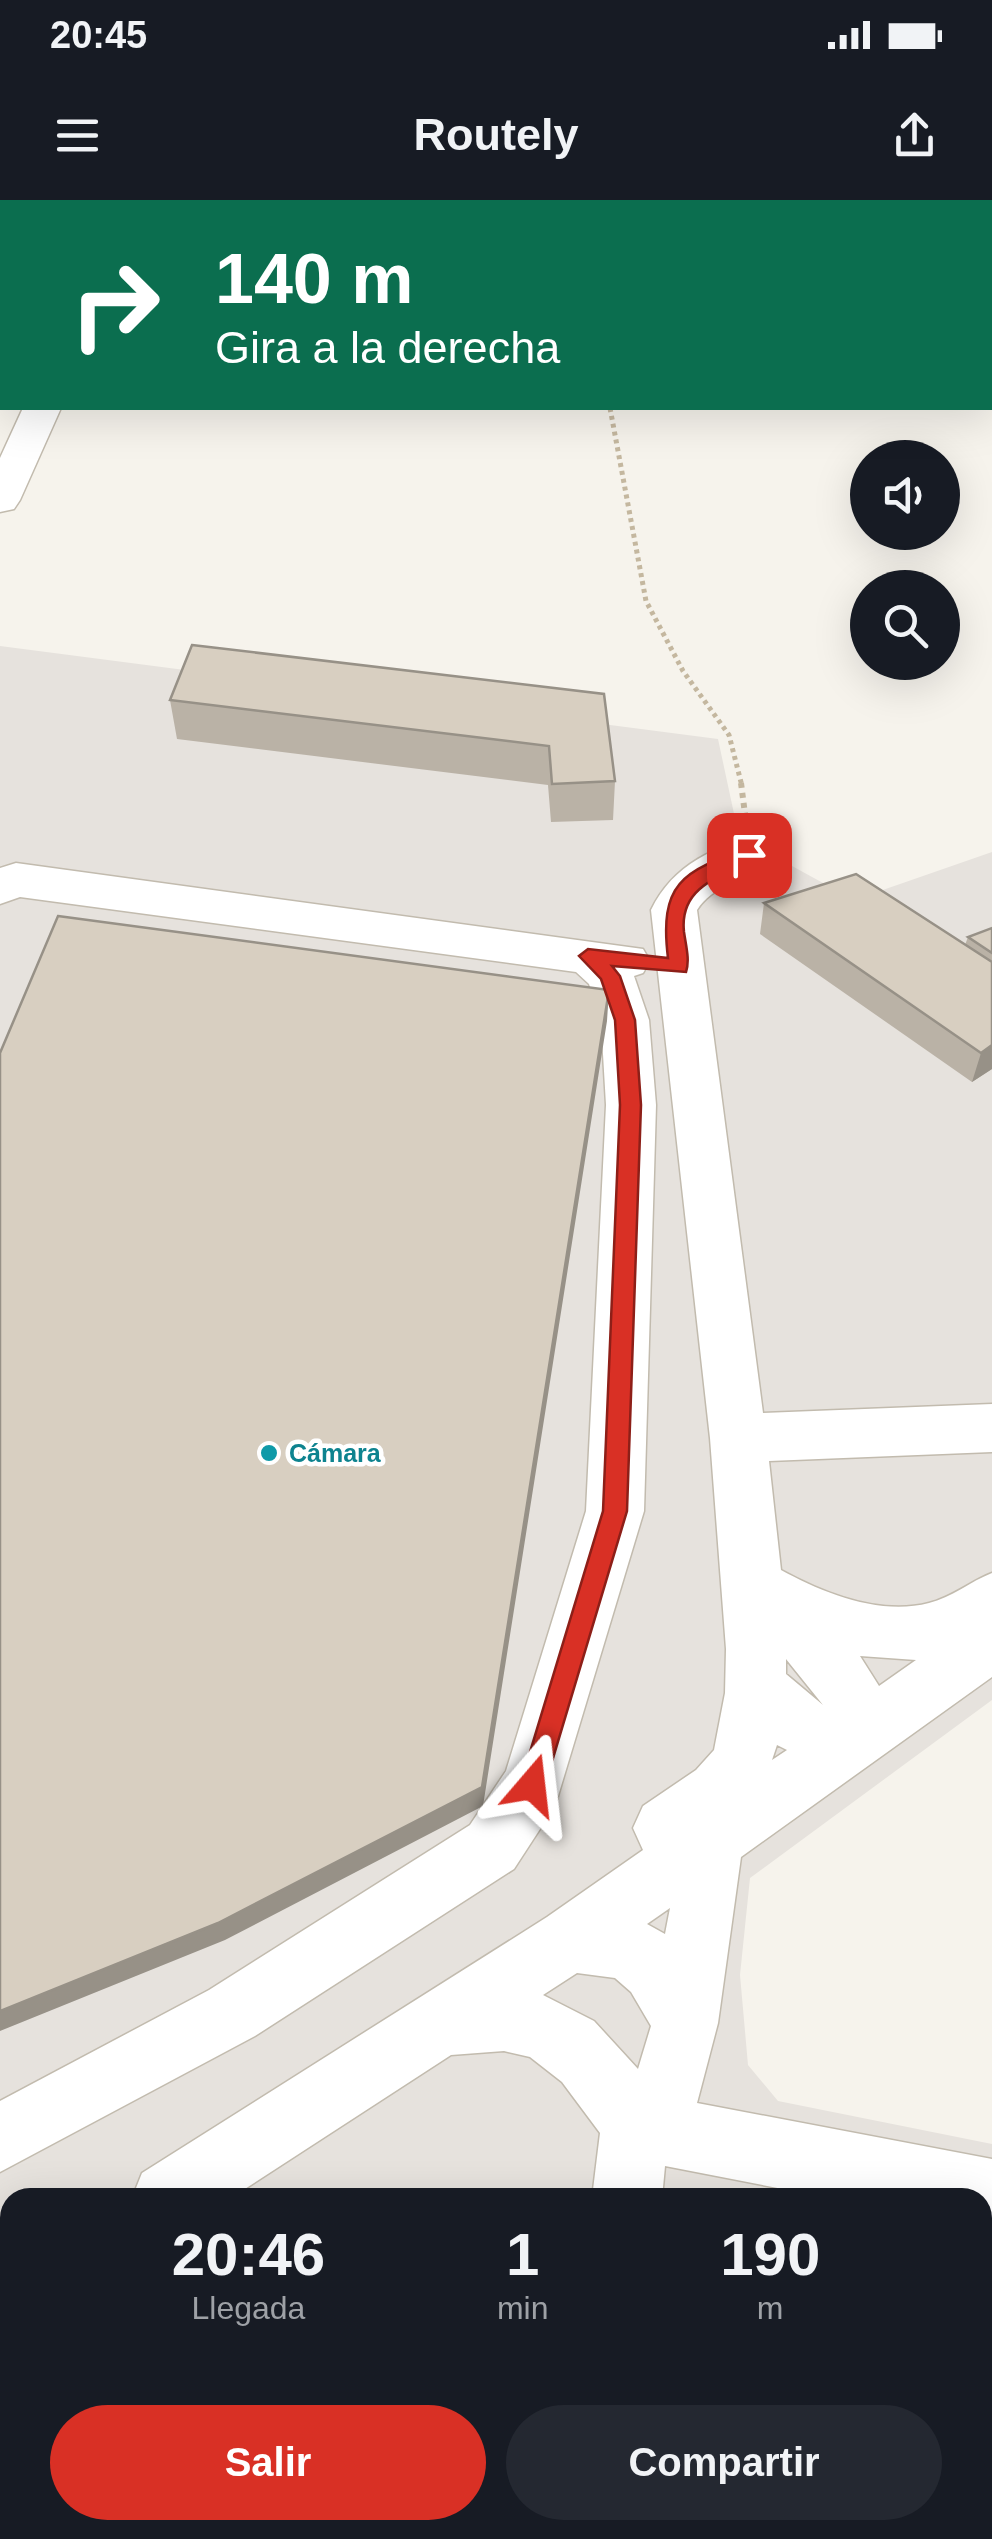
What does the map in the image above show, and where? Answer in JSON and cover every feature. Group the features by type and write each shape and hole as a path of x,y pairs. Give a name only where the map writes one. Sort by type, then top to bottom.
{"street":[{"path":"0,500 41,410"},
{"path":"501,1984 544,1925 590,1881 726,1784 741,1762 758,1688 738,1438 674,925 678,896 696,879 756,852"},
{"path":"0,887 16,880 679,967"},
{"path":"0,2138 232,2013 492,1847 532,1785 615,1511 630,1105 625,1020 610,976 588,956"},
{"path":"738,1438 992,1428"},
{"path":"749,1583 821,1617 878,1631 924,1633 960,1620 992,1600"},
{"path":"749,1583 824,1657 852,1694 852,1741"},
{"path":"184,2188 570,1940 992,1642"},
{"path":"758,1688 802,1726 852,1741"},
{"path":"628,2188 635,2126 672,2081 685,2023 712,1840"},
{"path":"570,1940 618,1943 646,1956 685,2023"},
{"path":"442,2022 511,2019 569,2042 581,2049 605,2078 635,2126 960,2188"}],"path":[{"path":"610,410 646,601 683,671 729,736 756,852"}],"shaded area":[{"path":"0,646 718,739 739,837 854,900 992,852 992,1700 750,1878 740,1975 748,2065 778,2101 992,2144 992,2188 0,2188"}],"building":[{"path":"192,645 604,694 615,781 552,784 549,746 170,700"},
{"path":"856,874 992,962 992,1045 981,1053 764,903"},
{"name":"Cámara","path":"58,916 609,990 482,1787 218,1923 0,2011 0,1053"},
{"path":"992,928 992,953 968,937"}],"place":[{"name":"Cámara","path":"269,1453"}],"route":[{"path":"532,1785 615,1511 630,1105 625,1020 610,976 588,956 679,967 674,925 678,896 696,879 749,855"}]}
